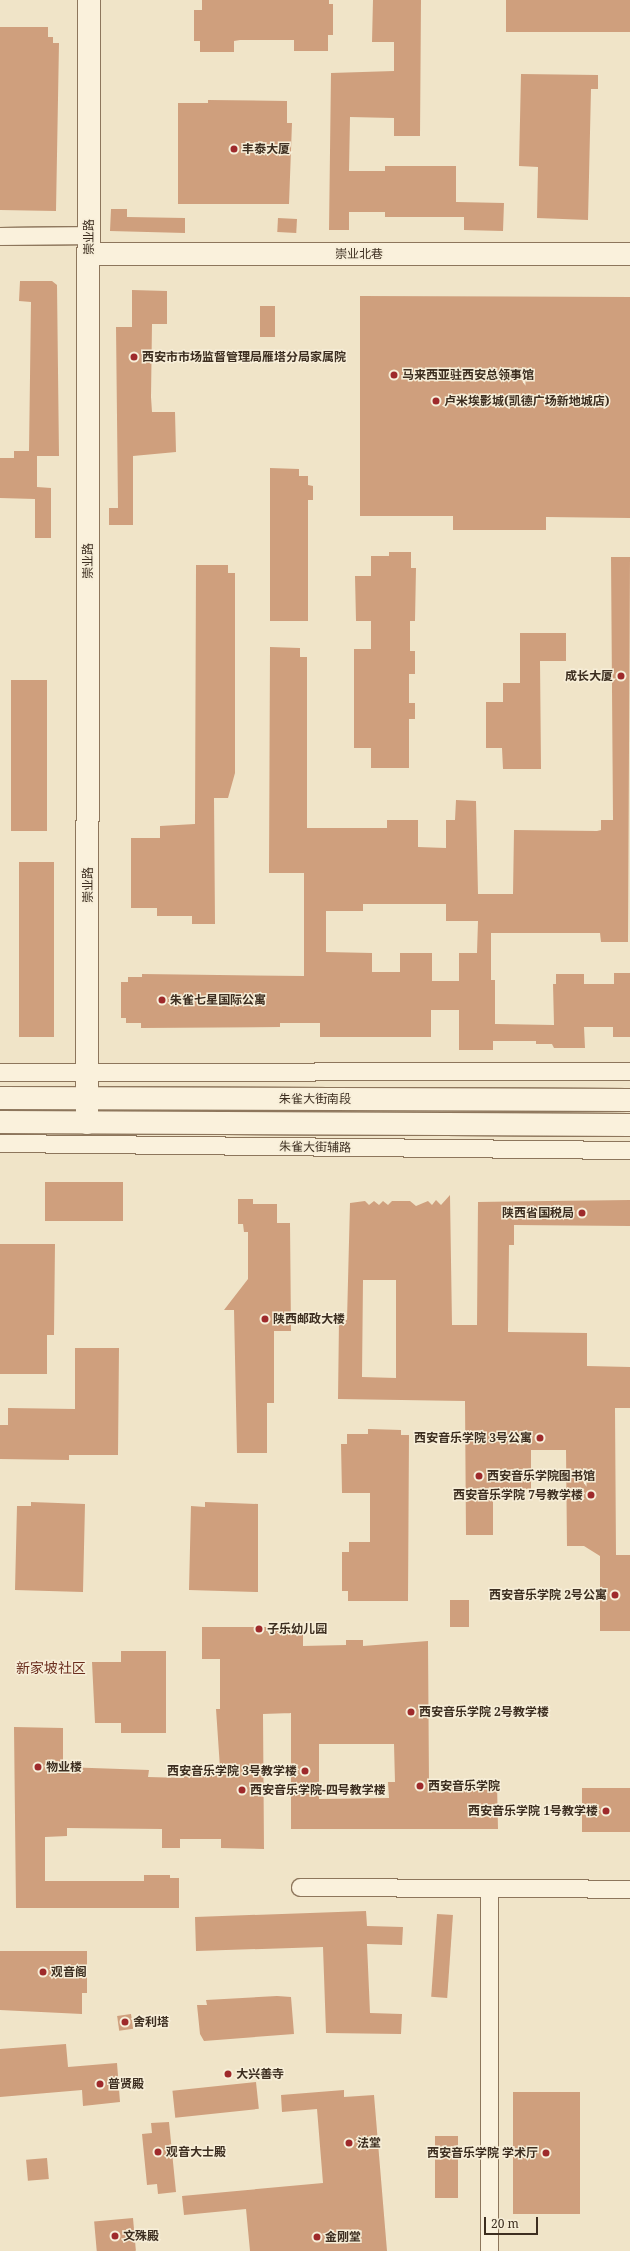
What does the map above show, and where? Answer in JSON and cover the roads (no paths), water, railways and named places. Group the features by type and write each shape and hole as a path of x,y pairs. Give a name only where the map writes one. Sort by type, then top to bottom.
{"street":[{"name":"崇业路","path":"87,1123 89,0"},
{"path":"0,236 89,244"},
{"name":"崇业北巷","path":"89,244 630,254"},
{"path":"0,1072 630,1071"},
{"name":"朱雀大街南段","path":"0,1098 630,1100"},
{"name":"朱雀大街南段","path":"0,1122 630,1125"},
{"name":"朱雀大街辅路","path":"0,1143 630,1150"},
{"path":"300,1887 630,1889"},
{"path":"489,1888 489,2251"}],"place":[{"name":"丰泰大厦","path":"234,149"},
{"name":"西安市市场监督管理局雁塔分局家属院","path":"134,357"},
{"name":"马来西亚驻西安总领事馆","path":"394,375"},
{"name":"卢米埃影城(凯德广场新地城店)","path":"436,401"},
{"name":"成长大厦","path":"621,676"},
{"name":"朱雀七星国际公寓","path":"162,1000"},
{"name":"陕西省国税局","path":"582,1213"},
{"name":"陕西邮政大楼","path":"265,1319"},
{"name":"西安音乐学院 3号公寓","path":"540,1438"},
{"name":"西安音乐学院图书馆","path":"479,1476"},
{"name":"西安音乐学院 7号教学楼","path":"591,1495"},
{"name":"西安音乐学院 2号公寓","path":"615,1595"},
{"name":"子乐幼儿园","path":"259,1629"},
{"name":"西安音乐学院 2号教学楼","path":"411,1712"},
{"name":"物业楼","path":"38,1767"},
{"name":"西安音乐学院 3号教学楼","path":"305,1771"},
{"name":"西安音乐学院","path":"420,1786"},
{"name":"西安音乐学院-四号教学楼","path":"242,1790"},
{"name":"西安音乐学院 1号教学楼","path":"606,1811"},
{"name":"观音阁","path":"43,1972"},
{"name":"舍利塔","path":"125,2022"},
{"name":"大兴善寺","path":"228,2074"},
{"name":"普贤殿","path":"100,2084"},
{"name":"法堂","path":"349,2143"},
{"name":"观音大士殿","path":"158,2152"},
{"name":"西安音乐学院 学术厅","path":"546,2153"},
{"name":"文殊殿","path":"115,2236"},
{"name":"金刚堂","path":"317,2237"}],"district":[{"name":"新家坡社区","path":"51,1668"}]}
